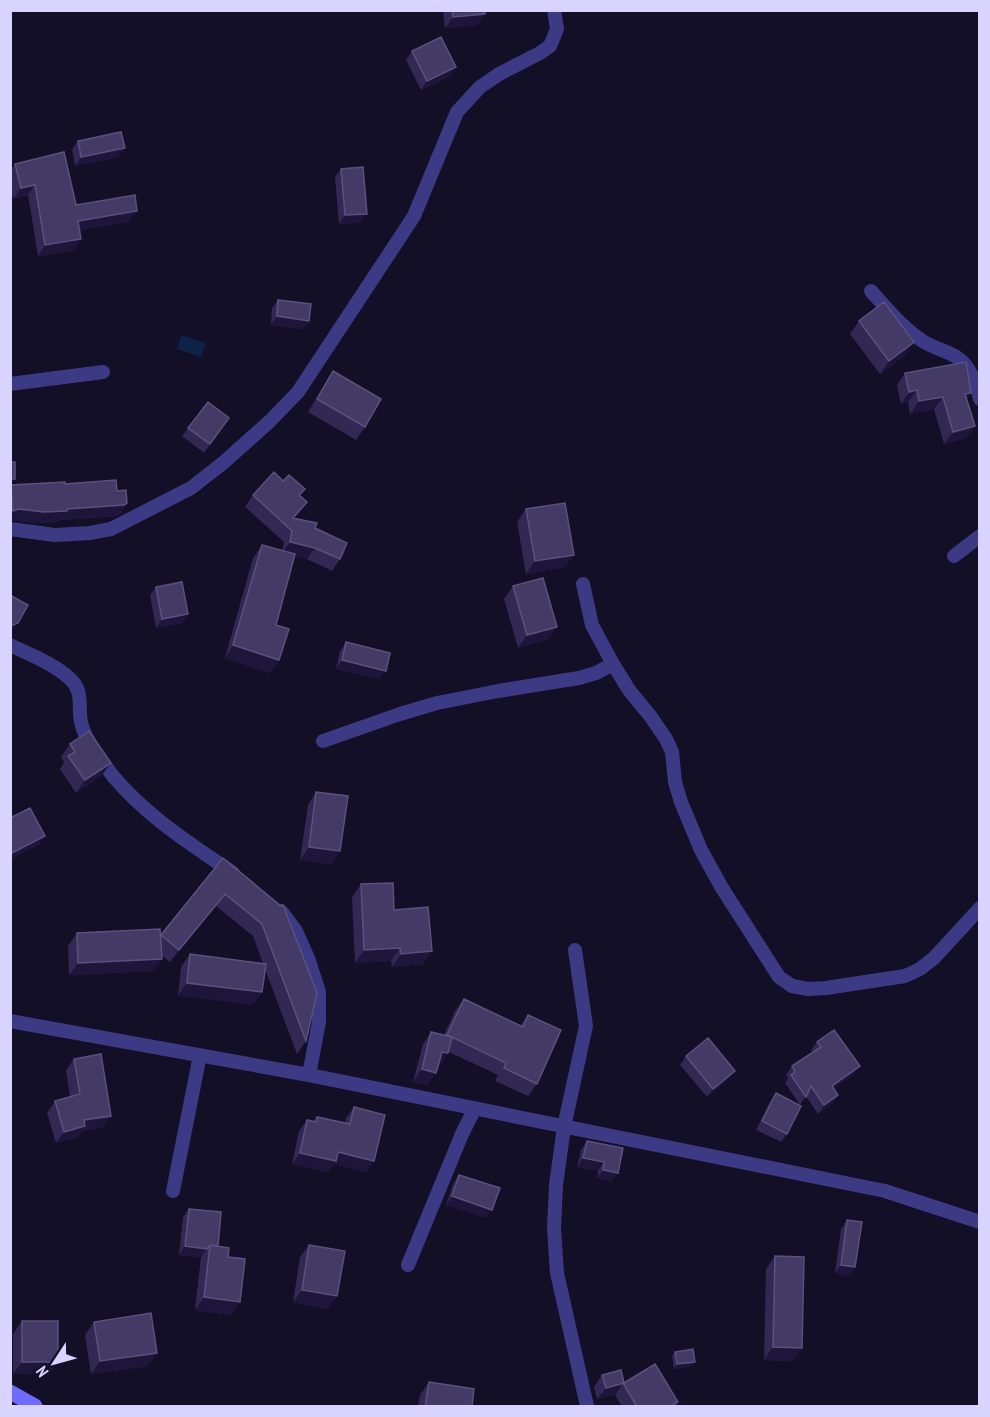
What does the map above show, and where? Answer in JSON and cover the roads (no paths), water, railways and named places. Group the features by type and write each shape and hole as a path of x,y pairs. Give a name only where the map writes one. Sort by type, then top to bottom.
{"main road":[{"path":"10,1392 34,1407"}],"street":[{"path":"10,529 56,535 111,529 191,488 270,421 298,392 414,216 457,112 480,87 550,46 557,29 554,10"},
{"path":"872,291 923,342 957,357 975,381 980,399"},
{"path":"10,384 103,372"},
{"path":"954,556 980,536"},
{"path":"583,584 592,624 613,664 629,690 651,717 672,752 675,782 701,850 722,888 779,977 792,986 808,989 905,976 920,969 934,958 980,908"},
{"path":"10,645 63,672 74,684 79,692 81,725 90,744 130,794 164,825 247,882"},
{"path":"323,741 436,703 579,678 596,673 613,664"},
{"path":"274,902 296,931 319,992 319,1022 309,1076"},
{"path":"575,950 586,1026 564,1127 556,1185 554,1228 557,1273 586,1407"},
{"path":"10,1021 309,1076 885,1191 980,1222"},
{"path":"173,1191 200,1055"},
{"path":"408,1265 474,1110"}],"water":[{"path":"181,335 206,343 201,357 177,349"}]}
